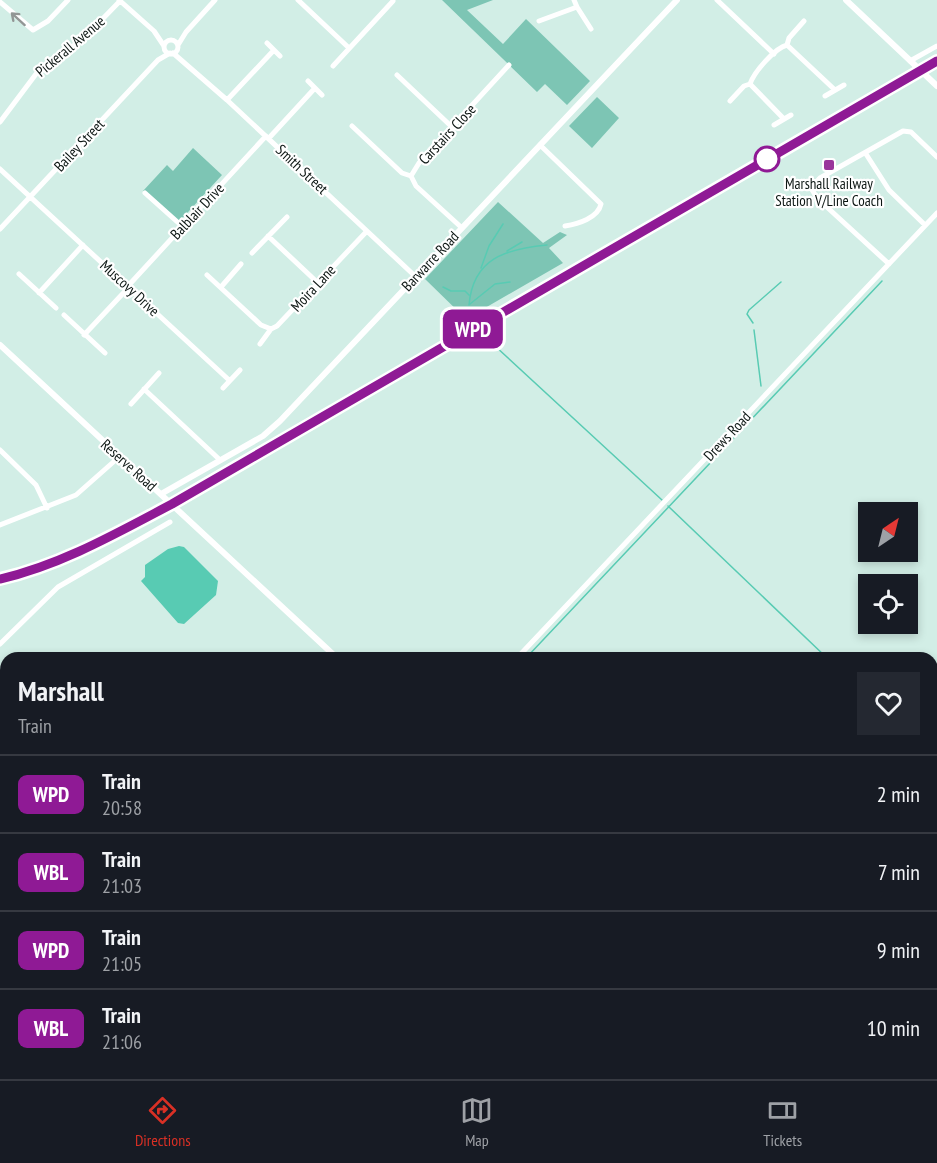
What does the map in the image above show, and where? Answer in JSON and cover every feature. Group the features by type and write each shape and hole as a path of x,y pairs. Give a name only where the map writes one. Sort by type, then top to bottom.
{"street":[{"path":"0,2 33,30 48,21 68,0"},
{"name":"Bailey Street","path":"158,60 171,53 175,43 215,0"},
{"path":"298,0 349,48"},
{"path":"333,66 393,0"},
{"path":"574,0 591,29"},
{"name":"Barwarre Road","path":"161,494 262,436 280,421 676,0"},
{"path":"717,0 774,54"},
{"path":"846,0 937,86"},
{"name":"Smith Street","path":"120,1 154,31 175,43 187,63"},
{"name":"Pickerall Avenue","path":"0,122 36,74 85,38 120,1"},
{"path":"539,21 577,7"},
{"path":"730,101 744,86 750,84 774,54 787,45 789,38 804,21"},
{"name":"Smith Street","path":"154,31 164,47"},
{"name":"Bailey Street","path":"0,229 158,60 164,47 175,43"},
{"path":"267,43 280,56"},
{"path":"787,45 835,90"},
{"path":"910,61 937,46"},
{"path":"164,47 171,53"},
{"path":"227,100 274,51"},
{"name":"Smith Street","path":"171,53 187,63 268,137 416,277"},
{"name":"Carstairs Close","path":"462,228 416,186 411,176 419,163 510,64"},
{"path":"397,75 453,128"},
{"path":"308,81 322,95"},
{"path":"750,84 784,119"},
{"path":"825,96 844,85"},
{"name":"Balblair Drive","path":"84,334 315,88"},
{"path":"774,125 791,115"},
{"path":"352,126 402,173 411,176"},
{"path":"889,264 817,198 811,188 820,178 907,131 937,157"},
{"path":"540,145 601,204 596,213 577,224 566,226"},
{"path":"866,154 889,190 925,225"},
{"name":"Muscovy Drive","path":"0,169 229,380"},
{"path":"145,193 183,227"},
{"name":"Drews Road","path":"523,652 937,213"},
{"path":"252,253 287,217"},
{"name":"Moira Lane","path":"260,344 271,329 278,326 367,231"},
{"path":"268,236 318,283"},
{"path":"39,293 83,245"},
{"path":"220,287 241,264"},
{"path":"19,274 56,308"},
{"path":"207,275 261,325 271,329"},
{"path":"64,315 105,353"},
{"name":"Reserve Road","path":"0,345 331,652"},
{"path":"223,388 240,370"},
{"path":"130,405 159,373"},
{"path":"144,389 220,460"},
{"path":"0,450 36,485 47,508"},
{"path":"0,525 47,508 87,488 119,457"},
{"path":"0,644 58,587 170,522"}],"shaded area":[{"path":"442,0 493,0 467,10 503,44 526,19 590,81 567,105 545,84 537,92"},
{"path":"597,97 619,118 592,148 569,126"},
{"path":"193,148 222,175 178,223 143,191 167,165 173,171"},
{"path":"498,202 543,243 560,232 567,235 549,248 563,263 466,319 425,279"},
{"path":"184,547 218,581 216,595 184,624 178,623 141,581 145,577 145,565 168,549"}],"waterway":[{"path":"481,268 489,246 503,224"},
{"path":"507,251 522,242"},
{"path":"469,305 477,276 494,259 518,249 547,245"},
{"path":"532,652 882,281"},
{"path":"470,304 495,284 510,282"},
{"path":"753,323 747,314 749,310 781,282"},
{"path":"443,287 451,291 465,291 469,295"},
{"path":"754,330 761,386"},
{"path":"495,346 662,500"},
{"path":"668,506 821,652"}],"railway":[{"path":"0,583 93,548 174,506 937,65"}],"train":[{"name":"WPD","path":"0,579 43,566 93,545 172,504 937,61"}],"place":[{"name":"Marshall Railway Station V/Line Coach","path":"829,165"}]}
